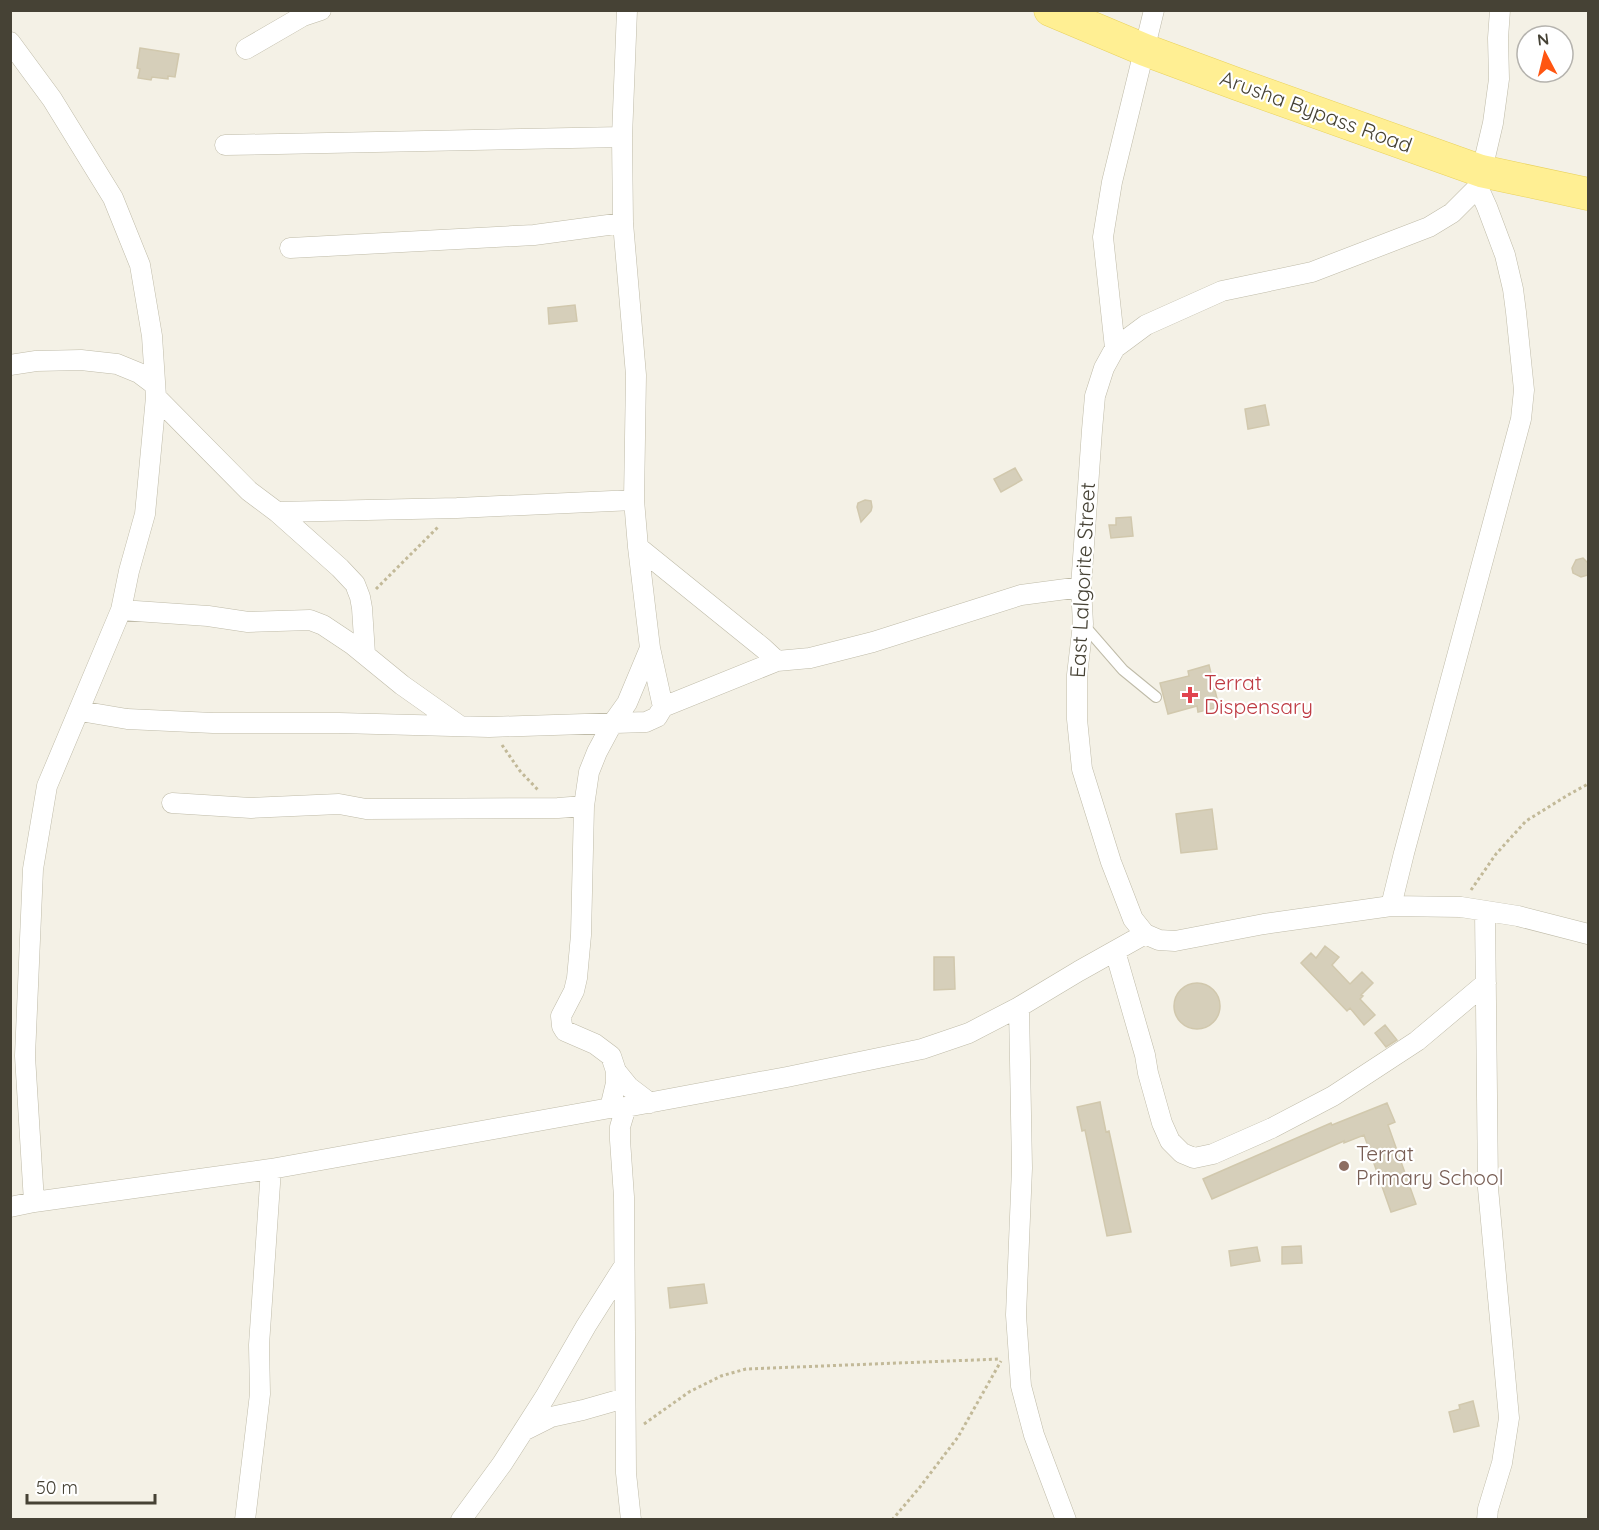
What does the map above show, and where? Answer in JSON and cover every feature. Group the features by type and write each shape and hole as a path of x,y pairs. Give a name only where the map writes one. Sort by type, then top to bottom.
{"main road":[{"name":"Arusha Bypass Road","path":"1050,10 1145,50 1479,179 1588,194"}],"street":[{"path":"246,50 303,16 321,10"},
{"path":"627,10 622,137 623,222 636,375 634,500 650,648 663,706"},
{"path":"1115,348 1103,237 1112,182 1154,10"},
{"path":"1391,906 1521,419 1524,390 1512,289 1505,255 1479,179 1493,123 1499,79 1500,10"},
{"path":"10,42 52,99 113,198 140,265 152,336 155,391 145,514 121,610 47,786 33,869 25,1056 34,1202"},
{"path":"225,145 622,137"},
{"name":"East Lalgorite Street","path":"1144,934 1134,919 1111,862 1082,770 1077,719 1077,675 1083,624 1081,587 1095,396 1104,368 1115,348 1146,326 1222,291 1312,272 1429,227 1452,213 1479,179"},
{"path":"290,248 534,235 623,222"},
{"path":"10,364 81,360 117,364 139,373 249,491 277,512 355,584 362,610 365,654"},
{"path":"277,512 457,508 634,500"},
{"path":"638,547 763,648 777,662"},
{"path":"80,711 128,719 213,723 339,723 489,727 645,722 657,717 663,706 777,662 810,658 873,642 1021,595 1081,587"},
{"path":"121,610 208,616 248,622 310,620 323,625 365,654 402,685 460,726"},
{"path":"323,625 353,621 362,610"},
{"path":"631,1520 626,1473 624,1197 616,1071 612,1056 607,1052 565,1031 561,1016 574,991 577,978 581,935 584,806 590,772 597,752 612,724 627,703 650,648"},
{"path":"172,803 251,808 331,804 366,809 584,806"},
{"path":"10,1207 271,1169 650,1103 922,1049 969,1033 1019,1007 1144,934 1159,940 1175,941 1264,924 1391,906 1461,907 1518,916 1588,934"},
{"path":"1485,911 1488,1188 1509,1418 1502,1463 1488,1509 1487,1520"},
{"path":"1114,951 1145,1055 1162,1123 1170,1141 1182,1153 1194,1158 1214,1154 1272,1128 1333,1095 1416,1041 1486,983"},
{"path":"1019,1007 1022,1168 1016,1315 1021,1386 1034,1435 1066,1520"},
{"path":"616,1071 629,1087 650,1103"},
{"path":"244,1518 260,1394 259,1345 271,1169"},
{"path":"461,1520 502,1464 545,1397 624,1266"},
{"path":"523,1431 551,1417 625,1398"}],"lane":[{"path":"1083,624 1123,670 1156,697"}],"path":[{"path":"362,610 457,508"},
{"path":"489,727 520,771 558,808"},
{"path":"1461,907 1476,880 1526,821 1588,784"},
{"path":"626,1438 689,1392 721,1376 746,1369 1002,1359 958,1437 892,1520"}],"building":[{"path":"140,48 179,54 175,77 168,76 168,79 152,77 151,80 138,78"},
{"path":"575,305 577,321 549,324 548,308"},
{"path":"1265,405 1269,425 1248,429 1245,409"},
{"path":"1015,468 1022,480 1001,492 994,479"},
{"path":"865,500 871,501 872,507 861,522 857,507 858,503"},
{"path":"1131,517 1133,536 1111,538 1109,525 1116,525 1116,518"},
{"path":"1583,558 1588,563 1588,575 1581,577 1573,573 1572,568 1576,560"},
{"name":"Terrat Dispensary","path":"1209,665 1219,707 1198,712 1197,706 1168,714 1160,683 1189,676 1188,671"},
{"path":"1212,809 1217,849 1181,853 1176,814"},
{"path":"1325,946 1339,957 1332,965 1350,984 1362,972 1373,983 1360,999 1375,1015 1364,1025 1350,1008 1347,1011 1301,963 1311,953 1316,958"},
{"path":"934,957 954,957 955,989 934,990"},
{"path":"1197,983 1213,990 1220,1006 1213,1022 1197,1029 1181,1022 1174,1006 1181,990"},
{"path":"1385,1025 1397,1040 1386,1047 1375,1033"},
{"path":"1100,1102 1106,1132 1109,1131 1131,1232 1107,1236 1085,1130 1082,1131 1077,1107"},
{"path":"1387,1103 1395,1122 1388,1125 1416,1204 1391,1212 1364,1135 1344,1143 1344,1141 1212,1199 1203,1179 1331,1123 1332,1125"},
{"path":"1301,1246 1302,1263 1282,1264 1282,1247"},
{"path":"1257,1247 1260,1261 1231,1266 1229,1251"},
{"path":"704,1284 707,1303 670,1308 668,1288"},
{"path":"1473,1401 1479,1426 1454,1432 1449,1412 1460,1409 1459,1405"}],"place":[{"name":"Terrat Dispensary","path":"1190,695"},
{"name":"Terrat Primary School","path":"1344,1166"}]}
